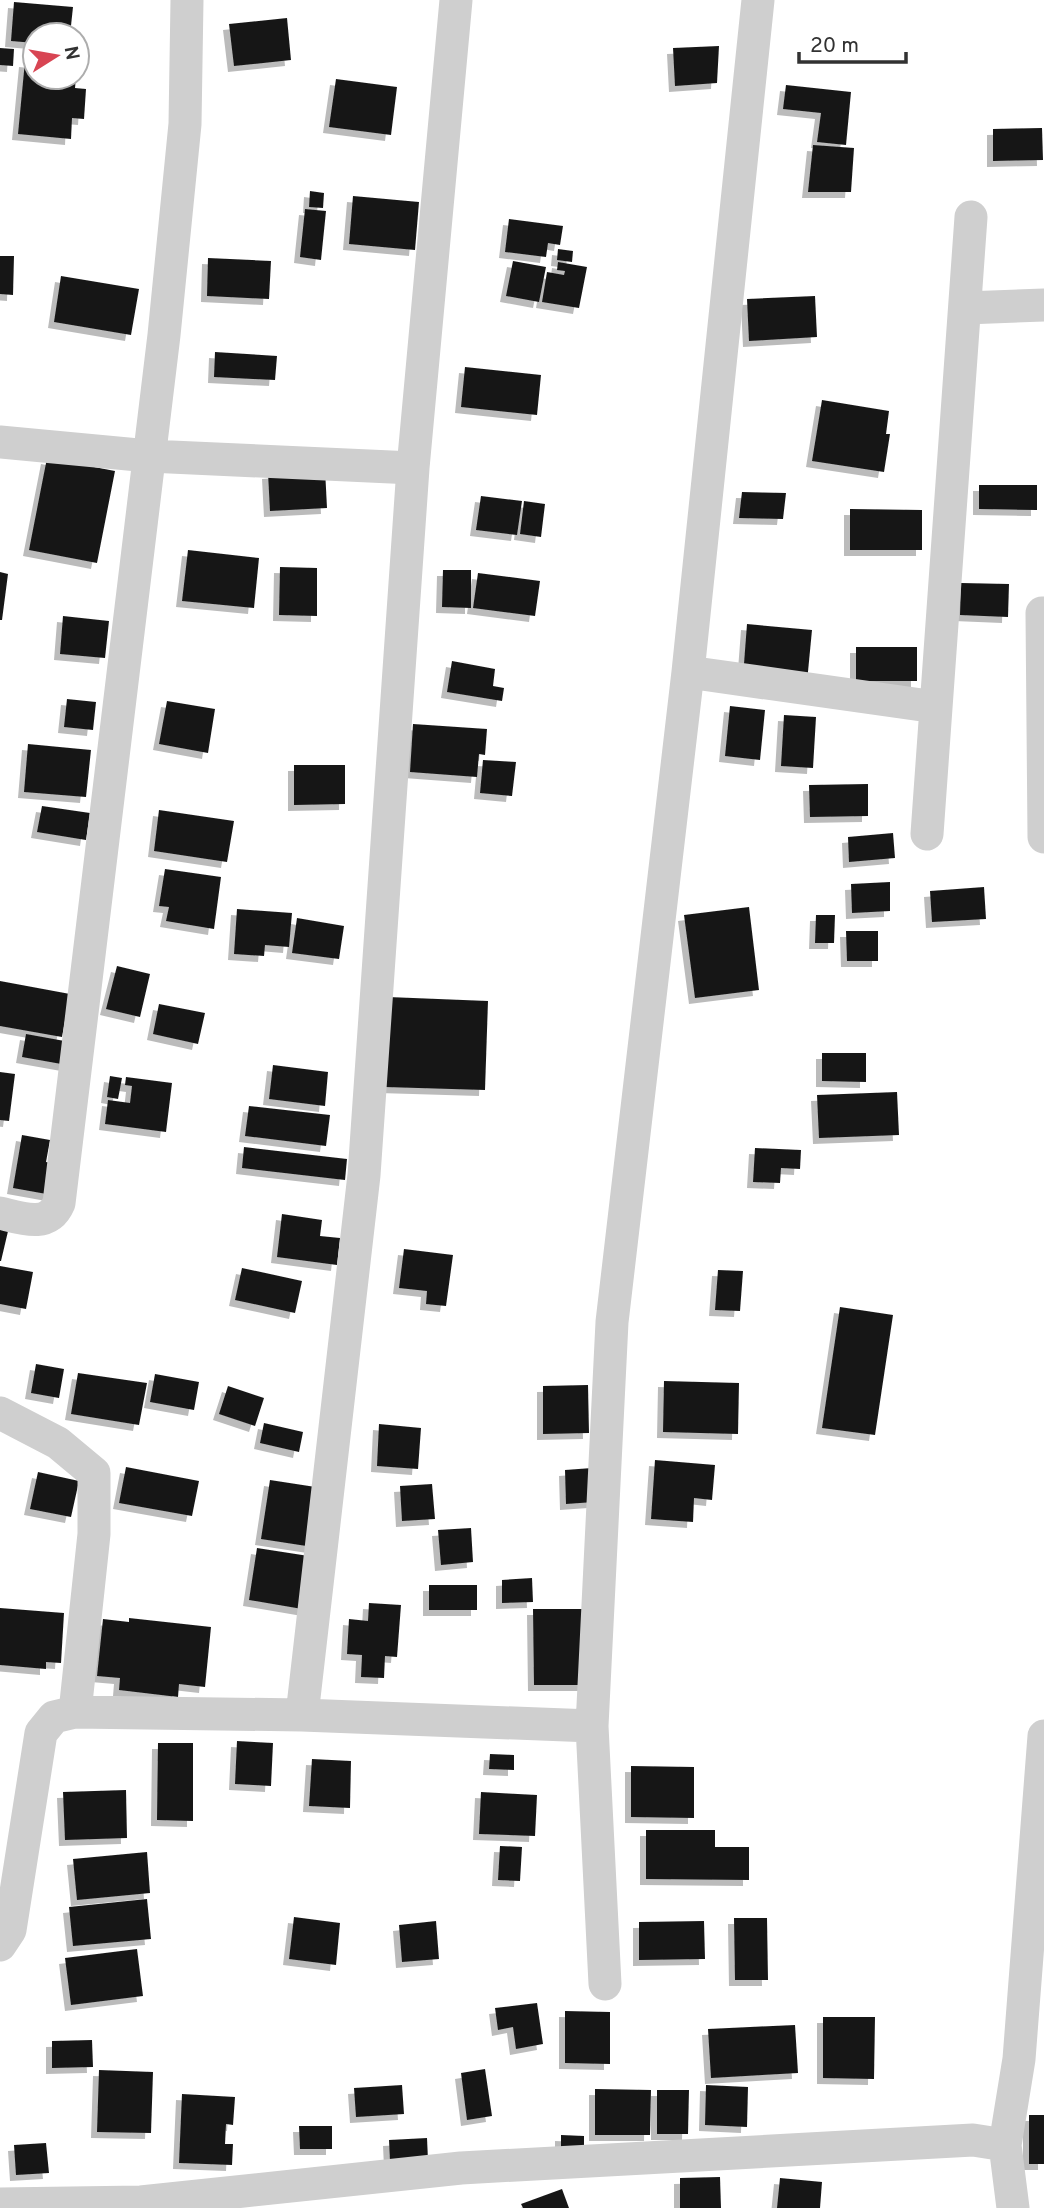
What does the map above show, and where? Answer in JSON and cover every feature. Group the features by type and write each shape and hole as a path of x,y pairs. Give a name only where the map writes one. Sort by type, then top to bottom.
{"street":[{"path":"0,1213 40,1220 51,1215 59,1203 149,456 185,124 187,0"},
{"path":"302,1715 364,1175 413,468 456,0"},
{"path":"605,1984 592,1726 612,1322 688,672 758,0"},
{"path":"927,834 971,217"},
{"path":"965,307 1044,305"},
{"path":"0,442 149,456 413,468"},
{"path":"1042,613 1044,837"},
{"path":"688,672 936,707"},
{"path":"0,1413 58,1443 94,1473 94,1534 75,1712"},
{"path":"0,1945 10,1930 40,1733 54,1717 75,1712 302,1715 592,1726"},
{"path":"1013,2208 1005,2145 1032,2060 1044,1736"},
{"path":"0,2204 141,2205 461,2168 973,2140 1005,2145"}],"building":[{"path":"14,2 73,7 72,21 21,21 21,42 11,41"},
{"path":"287,18 291,60 234,66 229,24"},
{"path":"719,46 717,83 675,86 673,48"},
{"path":"0,48 14,49 13,66 0,65"},
{"path":"336,79 397,87 391,135 329,127"},
{"path":"786,85 851,92 846,145 817,142 821,113 783,109"},
{"path":"22,91 86,91 84,119 72,118 71,139 18,134"},
{"path":"1042,128 1043,160 993,161 993,129"},
{"path":"813,145 854,148 851,192 808,192"},
{"path":"310,191 324,193 323,208 309,207"},
{"path":"353,196 419,202 415,250 349,244"},
{"path":"305,209 326,211 321,260 300,257"},
{"path":"509,219 563,226 560,245 548,243 546,257 505,252"},
{"path":"558,249 573,251 572,262 557,260"},
{"path":"0,256 14,256 13,295 0,294"},
{"path":"208,258 271,261 269,299 207,296"},
{"path":"513,261 546,267 539,302 506,296"},
{"path":"558,262 587,267 579,308 542,302 547,272 564,275 565,271 557,270"},
{"path":"61,276 139,289 131,335 54,322"},
{"path":"815,296 817,337 749,341 747,299"},
{"path":"215,352 277,356 275,380 214,377"},
{"path":"465,367 541,375 537,415 461,407"},
{"path":"822,400 889,411 886,434 890,434 884,472 812,461"},
{"path":"47,458 115,471 97,563 29,550"},
{"path":"325,469 327,508 270,511 268,473"},
{"path":"979,485 1037,485 1037,510 979,509"},
{"path":"742,492 786,493 783,519 739,518"},
{"path":"481,496 522,501 517,535 476,530"},
{"path":"524,501 545,504 541,537 520,534"},
{"path":"850,509 922,510 922,550 850,550"},
{"path":"188,550 259,558 254,608 182,601"},
{"path":"280,567 317,568 317,616 279,615"},
{"path":"443,570 471,570 471,608 442,607"},
{"path":"0,572 8,574 2,620 0,620"},
{"path":"478,573 540,581 535,616 473,608"},
{"path":"961,583 1009,584 1008,617 960,615"},
{"path":"63,616 109,621 105,658 60,654"},
{"path":"747,624 812,630 807,682 743,677"},
{"path":"856,647 917,647 917,681 856,681"},
{"path":"452,661 495,669 493,686 504,688 502,701 447,692"},
{"path":"67,699 96,702 93,730 64,727"},
{"path":"167,701 215,709 208,753 159,744"},
{"path":"730,706 765,710 760,760 725,756"},
{"path":"784,715 816,717 813,768 781,766"},
{"path":"413,724 487,729 485,755 479,754 477,777 410,772"},
{"path":"28,744 91,750 86,797 24,792"},
{"path":"483,760 516,762 512,796 480,793"},
{"path":"294,765 345,765 345,804 294,805"},
{"path":"868,784 868,816 810,817 809,785"},
{"path":"42,806 90,813 86,840 37,832"},
{"path":"159,810 234,821 227,862 154,851"},
{"path":"893,833 895,858 849,862 848,837"},
{"path":"165,869 221,877 214,929 166,921 169,907 159,906"},
{"path":"890,882 890,911 852,913 851,884"},
{"path":"984,887 986,919 932,922 930,891"},
{"path":"749,907 759,990 695,998 684,915"},
{"path":"237,909 292,913 289,947 265,945 264,956 234,954"},
{"path":"816,915 835,915 834,943 815,943"},
{"path":"297,918 344,926 339,959 292,953"},
{"path":"846,931 878,931 878,961 847,961"},
{"path":"117,966 150,974 140,1017 106,1009"},
{"path":"0,981 70,994 62,1037 0,1026"},
{"path":"388,997 488,1001 485,1090 385,1087"},
{"path":"159,1004 205,1013 198,1044 153,1034"},
{"path":"26,1034 70,1042 67,1065 22,1057"},
{"path":"822,1053 866,1053 866,1082 822,1081"},
{"path":"273,1065 328,1072 325,1106 269,1099"},
{"path":"0,1072 15,1074 9,1121 0,1120"},
{"path":"110,1076 122,1078 118,1099 107,1097"},
{"path":"126,1077 172,1083 166,1132 105,1124 108,1100 130,1103 132,1086 125,1085"},
{"path":"897,1092 899,1135 819,1138 817,1095"},
{"path":"249,1106 330,1115 326,1146 245,1136"},
{"path":"22,1135 50,1140 46,1162 57,1164 52,1195 13,1188"},
{"path":"244,1147 347,1159 345,1180 242,1168"},
{"path":"755,1148 801,1150 800,1169 781,1168 780,1183 753,1182"},
{"path":"282,1214 322,1220 320,1236 340,1238 337,1265 277,1257"},
{"path":"0,1225 9,1227 1,1261 0,1261"},
{"path":"404,1249 453,1255 446,1306 426,1304 427,1291 399,1288"},
{"path":"0,1266 33,1272 26,1309 0,1304"},
{"path":"242,1268 302,1281 295,1313 235,1300"},
{"path":"718,1270 743,1271 740,1311 715,1310"},
{"path":"840,1307 893,1315 875,1435 822,1428"},
{"path":"36,1364 64,1369 59,1398 31,1393"},
{"path":"78,1373 147,1383 139,1425 71,1414"},
{"path":"155,1374 199,1382 194,1410 150,1402"},
{"path":"664,1381 739,1383 738,1434 663,1432"},
{"path":"588,1385 589,1433 543,1434 543,1386"},
{"path":"228,1386 264,1398 255,1426 219,1414"},
{"path":"264,1423 303,1432 299,1452 260,1443"},
{"path":"379,1424 421,1428 418,1469 377,1466"},
{"path":"655,1460 715,1465 712,1500 694,1498 693,1522 651,1519"},
{"path":"126,1467 199,1481 192,1516 119,1503"},
{"path":"592,1468 594,1502 566,1504 565,1470"},
{"path":"38,1472 79,1481 71,1517 30,1509"},
{"path":"270,1480 322,1488 313,1547 261,1539"},
{"path":"432,1484 435,1519 402,1521 400,1486"},
{"path":"471,1528 473,1562 441,1565 438,1530"},
{"path":"257,1548 315,1557 308,1610 249,1600"},
{"path":"532,1578 533,1602 502,1603 502,1580"},
{"path":"429,1585 477,1585 477,1610 429,1610"},
{"path":"369,1603 401,1605 397,1657 385,1656 384,1678 361,1677 362,1655 347,1654 349,1619 368,1621"},
{"path":"0,1608 64,1613 61,1663 46,1662 46,1669 0,1665"},
{"path":"533,1609 592,1609 592,1685 534,1685"},
{"path":"129,1618 211,1627 205,1687 179,1684 178,1697 119,1690 120,1678 97,1676 103,1619 129,1622"},
{"path":"237,1741 273,1743 271,1786 235,1784"},
{"path":"158,1743 193,1743 193,1821 157,1820"},
{"path":"490,1754 514,1755 514,1770 489,1769"},
{"path":"312,1759 351,1761 350,1808 309,1806"},
{"path":"631,1766 694,1767 694,1818 631,1817"},
{"path":"126,1790 127,1838 65,1840 63,1792"},
{"path":"481,1792 537,1795 535,1836 479,1834"},
{"path":"646,1830 715,1830 715,1847 749,1847 749,1880 646,1879"},
{"path":"500,1846 522,1847 520,1881 498,1880"},
{"path":"147,1852 150,1893 77,1900 73,1859"},
{"path":"147,1899 151,1939 73,1946 69,1907"},
{"path":"294,1917 340,1923 336,1965 289,1959"},
{"path":"734,1918 767,1918 768,1980 735,1980"},
{"path":"436,1921 439,1959 402,1962 399,1925"},
{"path":"704,1921 705,1959 639,1960 639,1922"},
{"path":"137,1949 143,1996 71,2005 65,1958"},
{"path":"537,2003 543,2044 516,2049 513,2027 498,2030 495,2008"},
{"path":"565,2011 610,2012 610,2064 565,2063"},
{"path":"823,2017 875,2017 874,2079 823,2078"},
{"path":"795,2025 798,2073 711,2078 708,2029"},
{"path":"92,2040 93,2067 52,2068 52,2041"},
{"path":"485,2069 492,2116 467,2120 461,2073"},
{"path":"99,2070 153,2072 151,2133 97,2132"},
{"path":"402,2085 404,2114 356,2117 354,2088"},
{"path":"706,2085 748,2087 747,2127 705,2125"},
{"path":"595,2089 651,2090 650,2135 595,2135"},
{"path":"657,2090 689,2090 688,2134 657,2134"},
{"path":"182,2094 235,2097 233,2125 226,2124 225,2144 233,2144 232,2165 179,2163"},
{"path":"1029,2115 1044,2115 1044,2164 1029,2164"},
{"path":"299,2126 332,2126 332,2149 300,2149"},
{"path":"561,2135 584,2136 584,2154 561,2154"},
{"path":"427,2138 428,2160 390,2161 389,2140"},
{"path":"46,2143 49,2173 16,2175 14,2145"},
{"path":"720,2177 721,2208 680,2208 680,2178"},
{"path":"780,2178 822,2182 820,2208 777,2208"},
{"path":"562,2189 569,2208 523,2208 521,2204"}]}
